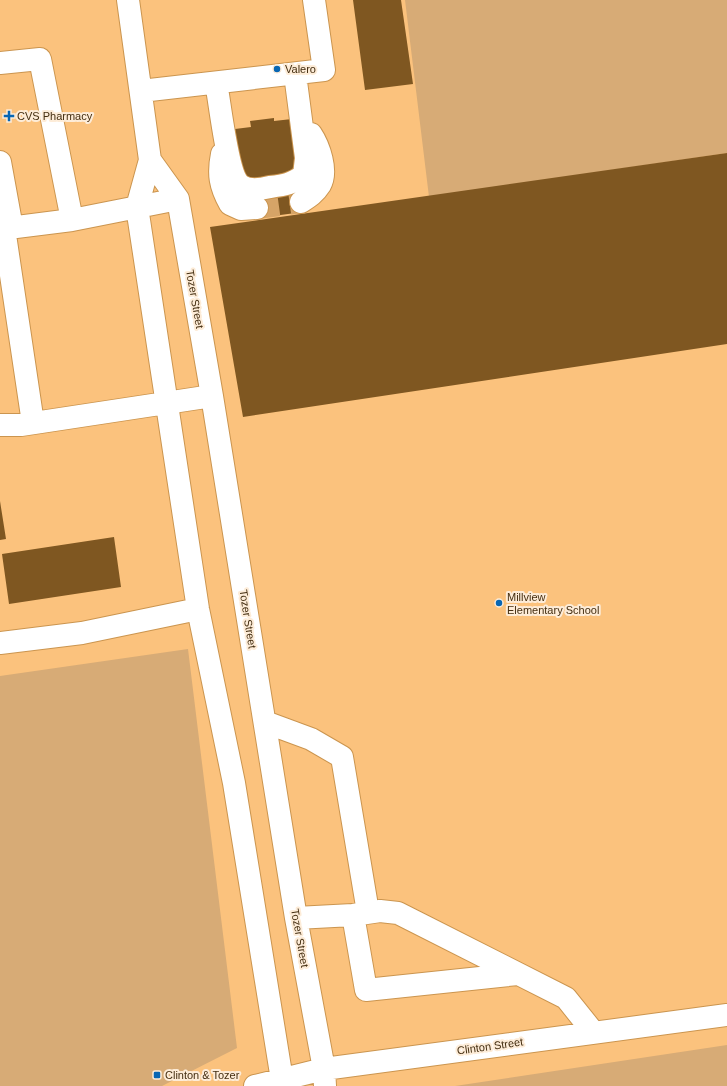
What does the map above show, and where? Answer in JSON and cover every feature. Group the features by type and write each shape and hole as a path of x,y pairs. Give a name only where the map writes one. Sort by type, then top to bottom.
{"street":[{"name":"Tozer Street","path":"128,0 150,160 137,207 198,609 234,783 282,1082"},
{"path":"141,91 324,70 314,0"},
{"path":"0,63 40,59 72,220"},
{"path":"216,83 225,135 234,174 240,184 251,189 294,183 304,175 306,158 295,74"},
{"path":"301,120 315,141 322,165 321,183 313,194 301,202"},
{"path":"225,135 220,166 222,189 230,204 241,209 256,208"},
{"name":"Tozer Street","path":"150,160 178,199 212,396 296,918 325,1077"},
{"path":"0,162 5,228 33,424"},
{"path":"5,228 72,220 178,199"},
{"path":"0,425 33,424 212,396"},
{"path":"0,643 82,633 198,609"},
{"path":"265,722 311,739 342,757 360,914 366,990 518,974"},
{"path":"296,918 360,914 380,911 398,913 566,998 594,1032"},
{"name":"Clinton Street","path":"255,1086 325,1077 594,1032 727,1015"}],"shaded area":[{"path":"405,0 727,0 727,153 429,197"},
{"path":"188,649 237,1048 162,1086 0,1086 0,676"},
{"path":"727,1045 727,1086 455,1086"}],"building":[{"path":"353,0 401,0 413,84 365,90"},
{"path":"274,118 274,121 292,119 298,166 292,175 250,181 242,175 235,129 251,127 250,121"},
{"path":"727,153 727,344 243,417 210,227"},
{"path":"299,189 303,212 258,218 254,196"},
{"path":"0,501 6,539 0,540"},
{"path":"114,537 121,587 9,604 2,554"}],"tunnel":[{"path":"257,208 301,202"}],"place":[{"name":"Valero","path":"277,69"},
{"name":"CVS Pharmacy","path":"9,116"},
{"name":"Millview Elementary School","path":"499,603"},
{"name":"Clinton & Tozer","path":"157,1075"}]}
